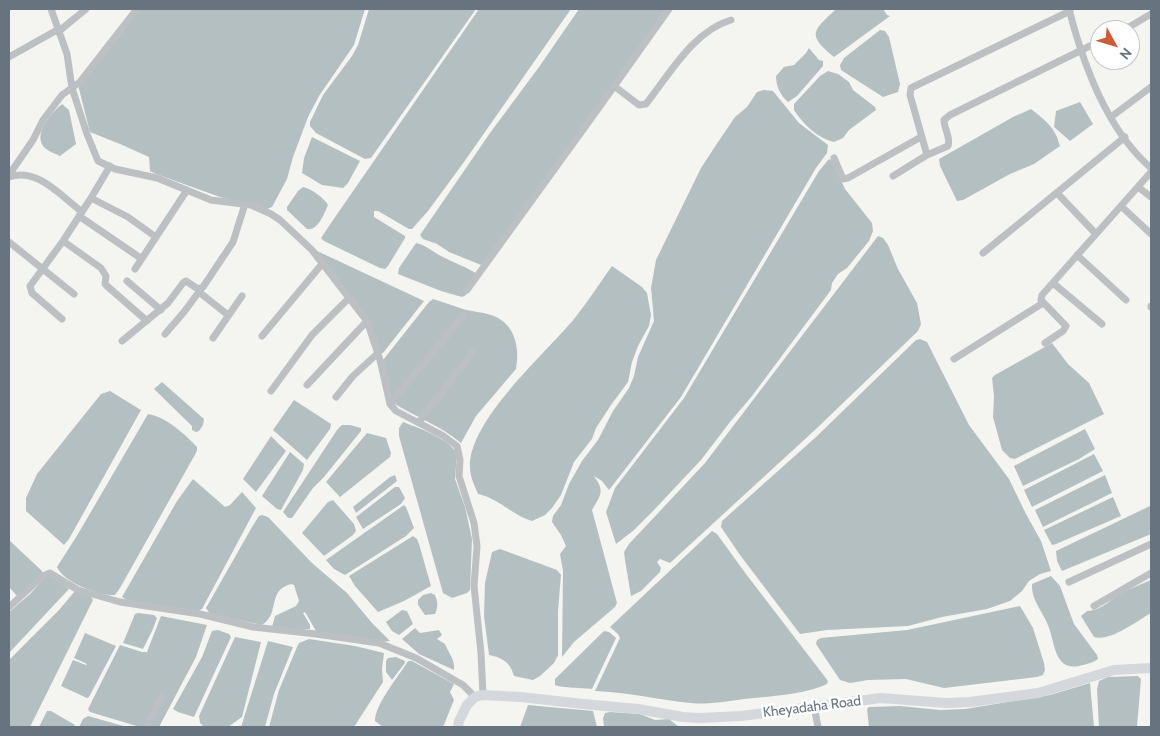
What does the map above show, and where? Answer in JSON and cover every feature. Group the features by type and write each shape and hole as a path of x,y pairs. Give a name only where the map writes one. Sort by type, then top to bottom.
{"main road":[{"name":"Kheyadaha Road","path":"477,691 700,718 741,716 881,698 946,703 978,701 1038,693 1103,672 1151,668"},
{"path":"458,727 467,705 477,691"}],"street":[{"path":"9,607 43,576 50,572 78,590 120,602 200,614 253,627 379,643 416,658 477,691 481,653 474,586 477,546 472,518 459,476 460,452 457,446 396,410 390,404 378,353 367,321 304,242 280,220 265,211 245,204 217,202 157,178 110,166 95,157 72,88 67,54 50,9"},
{"path":"9,57 58,31 86,9"},
{"path":"9,176 33,140 43,120 62,95 80,82 137,9"},
{"path":"467,290 668,9"},
{"path":"927,156 910,95 914,86 1069,10 1081,50 1095,85 1111,117 1151,170 1040,298 1066,326 1063,331 1044,343"},
{"path":"1140,21 1151,14"},
{"path":"614,86 639,105 646,104 667,74 691,48 713,27 731,20"},
{"path":"893,176 948,146 949,139 944,120 950,115 1090,46"},
{"path":"1111,117 1151,87"},
{"path":"834,158 843,179 848,178 921,137"},
{"path":"983,253 1125,137"},
{"path":"62,319 36,296 30,289 31,283 63,241 110,166"},
{"path":"9,176 25,174 35,177 80,214 139,257"},
{"path":"1138,186 1151,197"},
{"path":"135,269 187,190"},
{"path":"1057,192 1096,234"},
{"path":"91,198 128,217 153,235"},
{"path":"165,334 184,312 230,247 245,204"},
{"path":"1121,206 1151,234"},
{"path":"63,241 102,268 106,276 105,284 147,321"},
{"path":"9,242 74,294"},
{"path":"1077,255 1126,300"},
{"path":"262,336 322,264"},
{"path":"127,281 160,310"},
{"path":"122,341 168,303 186,281 200,290 228,315"},
{"path":"1052,283 1102,324"},
{"path":"213,338 242,296"},
{"path":"272,391 312,335 349,298"},
{"path":"954,359 1043,303"},
{"path":"390,404 463,316"},
{"path":"307,385 367,321"},
{"path":"336,397 353,376 378,353"},
{"path":"419,422 472,353"},
{"path":"1069,582 1151,544"},
{"path":"1094,606 1151,573"},
{"path":"146,727 161,697"},
{"path":"814,706 818,727"}],"shaded area":[{"path":"141,9 365,9 354,45 319,96 308,117 287,179 272,207 267,209 220,197 156,174 150,171 149,157 90,132 78,85"},
{"path":"369,9 476,9 371,158 365,159 316,133 310,126 310,122 323,95 358,45"},
{"path":"479,9 571,9 464,162 428,211 412,229 378,211 374,211 374,217 405,236 385,269 324,241 321,238 331,223"},
{"path":"579,9 665,9 606,97 481,265 423,239 420,235"},
{"path":"836,9 883,9 890,16 834,57 819,43 816,33 822,23"},
{"path":"880,30 885,31 889,37 900,84 898,92 883,97 841,70 840,65 844,58"},
{"path":"809,48 819,60 823,61 823,66 797,96 788,102 779,90 776,76 784,67 794,65"},
{"path":"828,71 838,74 849,82 853,90 875,107 876,110 849,130 843,138 834,142 811,130 794,110 794,104 820,76"},
{"path":"764,90 773,91 799,123 828,145 827,153 816,168 681,397 609,490 602,481 594,476 601,489 598,500 592,510 617,603 615,607 574,642 562,657 563,571 560,554 566,546 552,522 553,516 561,505 569,484 582,461 598,440 613,411 629,388 638,357 654,321 651,288 656,260 701,168 735,117 747,107 757,92"},
{"path":"1080,102 1093,124 1070,141 1054,127 1056,111"},
{"path":"62,104 69,110 76,144 60,156 43,146 41,133 52,113"},
{"path":"1031,109 1053,129 1060,146 1034,164 1010,174 963,200 957,201 940,166 939,159 1013,117"},
{"path":"312,137 360,161 348,183 343,188 322,185 302,173 304,158"},
{"path":"829,159 832,161 845,189 872,223 873,231 869,241 847,268 838,274 832,283 831,290 752,396 701,460 634,530 616,544 606,512 615,488 684,398 819,171"},
{"path":"303,187 317,194 328,205 320,221 311,229 307,229 287,210 287,207 298,191"},
{"path":"878,236 883,238 888,245 898,269 917,303 921,324 918,331 816,429 670,563 660,559 657,562 661,568 660,572 641,591 631,596 624,552 629,544 705,463"},
{"path":"416,243 479,275 466,295 462,297 441,291 398,274 399,268"},
{"path":"315,250 424,301 383,353 380,353 375,337"},
{"path":"612,266 642,287 647,293 651,315 649,326 632,362 628,382 596,428 592,439 574,462 561,495 545,515 532,521 518,515 493,499 478,494 470,471 473,450 481,430 494,410 510,389 574,319"},
{"path":"433,299 463,309 494,316 507,325 516,345 516,369 476,416 461,443 437,427 393,403 383,360"},
{"path":"920,339 927,342 969,425 1009,479 1041,541 1051,571 1040,574 1029,581 1022,591 1010,601 987,609 942,617 908,626 827,630 800,634 740,555 721,527 722,521 816,437 916,340"},
{"path":"1052,343 1068,364 1089,383 1104,414 1015,459 1010,458 1002,450 993,417 994,396 992,378"},
{"path":"162,382 204,419 199,431 192,430 192,426 154,389"},
{"path":"110,391 141,410 64,545 26,511 26,498 37,474 101,394"},
{"path":"294,400 331,424 330,429 307,460 273,430"},
{"path":"148,414 162,419 175,427 197,447 197,451 115,595 91,591 66,578 57,567"},
{"path":"403,422 446,442 457,453 455,479 465,507 472,539 470,590 467,593 452,598 443,593 399,436 399,428"},
{"path":"342,425 361,428 361,431 313,488 292,518 288,518 283,512"},
{"path":"1085,429 1095,449 1079,459 1023,486 1014,466"},
{"path":"367,433 386,438 391,453 390,457 340,497 326,482"},
{"path":"271,436 286,451 256,492 243,479"},
{"path":"290,452 304,464 303,470 281,510 277,509 262,496"},
{"path":"1094,454 1103,471 1032,507 1024,490"},
{"path":"395,475 397,481 356,513 353,507"},
{"path":"1105,475 1112,493 1043,527 1035,510"},
{"path":"193,479 225,507 230,505 242,492 256,508 202,609 198,611 127,600 122,597 177,501"},
{"path":"395,487 399,487 405,498 401,504 363,529 356,517"},
{"path":"1113,497 1121,516 1052,545 1044,530"},
{"path":"333,500 354,524 356,531 324,556 302,533 328,502"},
{"path":"404,505 414,528 406,536 345,575 334,569 326,560"},
{"path":"1150,506 1151,534 1062,571 1057,561 1056,551"},
{"path":"259,516 268,517 312,563 347,593 390,641 381,642 316,631 305,612 303,613 310,625 310,629 280,629 272,627 275,616 296,606 299,601 294,585 291,584 283,587 279,592 271,615 262,625 210,614 206,608 252,527"},
{"path":"712,531 717,534 825,677 828,681 827,684 808,691 704,704 595,691 620,638 610,627"},
{"path":"413,536 419,544 431,586 404,601 378,612 355,586 349,576"},
{"path":"9,540 42,571 42,575 17,596 9,587"},
{"path":"500,549 557,570 561,575 558,611 558,655 554,663 533,680 514,676 505,661 489,655 484,616 485,583 492,552"},
{"path":"51,576 69,589 9,653 9,612 43,580"},
{"path":"1051,576 1060,586 1074,624 1097,655 1098,659 1094,662 1071,666 1065,664 1057,655 1047,622 1032,590 1032,584"},
{"path":"1151,580 1151,613 1115,634 1100,638 1094,637 1081,616 1087,611 1102,607 1125,591"},
{"path":"75,591 91,597 93,600 30,727 9,727 9,660 59,610"},
{"path":"431,593 435,595 437,609 435,614 425,615 418,605 418,600 423,595"},
{"path":"1020,606 1033,628 1044,663 1045,670 1043,675 1037,677 944,688 906,679 868,680 850,683 840,680 816,644 817,640 821,638 907,630"},
{"path":"402,610 407,611 413,624 399,635 392,631 386,622"},
{"path":"135,614 154,615 157,618 143,649 123,643"},
{"path":"161,616 207,625 196,657 159,727 140,727 90,712 88,709 120,645 147,652"},
{"path":"415,628 420,633 439,630 442,635 437,639 445,644 453,660 454,670 419,654 402,639"},
{"path":"218,630 229,634 231,637 194,717 178,712 173,709 202,657 212,631"},
{"path":"604,631 609,632 616,638 592,689 555,685 555,679"},
{"path":"85,633 116,646 87,698 61,686 73,660 87,664 74,658"},
{"path":"235,637 261,642 242,717 228,727 204,727 200,723 199,716"},
{"path":"309,639 355,646 384,653 383,682 354,727 269,727 279,690 297,647 299,643"},
{"path":"268,641 293,647 274,694 265,727 241,727"},
{"path":"396,657 405,661 405,663 392,680 386,672 386,661 388,658"},
{"path":"408,661 412,661 454,684 450,692 454,700 443,727 383,727 375,721 383,698"},
{"path":"1138,676 1141,679 1137,727 1099,727 1097,689 1099,681 1108,677"},
{"path":"1090,683 1094,727 869,727 867,709 869,707 900,706 940,710 965,709 1050,695"},
{"path":"528,705 593,711 597,727 520,727"},
{"path":"47,711 51,711 75,725 74,727 39,727"},
{"path":"605,713 640,714 655,720 669,719 679,727 604,727 603,718"},
{"path":"88,716 127,727 79,727 83,719"}]}
